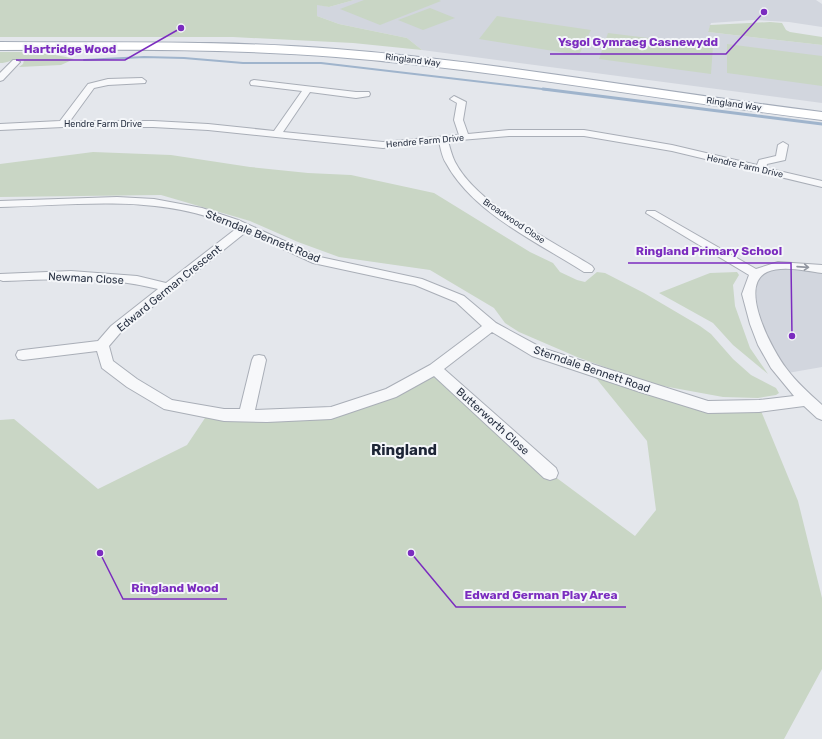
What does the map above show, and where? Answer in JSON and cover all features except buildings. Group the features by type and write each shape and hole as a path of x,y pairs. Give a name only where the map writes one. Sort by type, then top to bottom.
{"main road":[{"name":"Ringland Way","path":"0,42 245,43 386,52 822,110"},
{"name":"Ringland Way","path":"0,46 246,48 340,53 476,68 822,116"}],"street":[{"path":"0,78 16,62"},
{"path":"63,124 91,86 108,82 142,81"},
{"path":"254,84 356,95 366,94"},
{"path":"277,134 307,90"},
{"path":"454,99 462,102 458,114 458,122 466,137"},
{"name":"Hendre Farm Drive","path":"0,127 63,124 153,124 208,127 383,145 537,132 599,134 658,145 822,184"},
{"name":"Broadwood Close","path":"443,139 450,162 463,181 480,199 507,218 588,269"},
{"path":"761,169 763,162 781,158 783,145"},
{"name":"Sterndale Bennett Road","path":"0,204 117,200 154,202 198,210 245,227 317,260 418,282 460,300 491,326 537,352 708,407 758,406 807,400"},
{"path":"651,213 756,274"},
{"name":"Edward German Crescent","path":"102,345 116,329 245,227"},
{"path":"822,269 781,266 767,269 756,274 748,292 755,318 768,354 782,374 822,414"},
{"name":"Newman Close","path":"4,277 79,276 137,280 168,288"},
{"path":"23,355 102,345 108,364 132,382 169,405 224,415 246,416 331,413 391,393 436,369 491,326"},
{"path":"246,416 258,360"},
{"name":"Butterworth Close","path":"436,369 550,473"}],"shaded area":[{"path":"354,0 816,0 822,4 822,27 789,22 753,20 711,23 708,32 822,45 822,103 422,50 407,38 339,24 317,16 317,4 329,7"},
{"path":"781,266 822,269 822,367 782,374 748,292 756,274"}],"green space":[{"path":"0,0 354,0 329,7 317,5 317,16 339,24 407,38 422,50 353,43 233,37 0,37"},
{"path":"364,0 441,1 380,25 340,9"},
{"path":"430,8 455,18 423,30 398,20"},
{"path":"497,16 591,30 579,55 479,39"},
{"path":"770,22 782,23 786,30 790,32 822,37 822,45 708,32 710,25"},
{"path":"608,33 713,46 711,74 599,59"},
{"path":"727,44 822,56 822,86 727,73"},
{"path":"0,52 28,52 74,59 61,65 19,67 23,64 24,60 17,59 0,63"},
{"path":"93,152 171,155 250,167 308,173 351,175 434,193 530,252 553,263 560,272 585,282 597,272 605,273 644,293 711,334 733,359 751,375 776,388 779,393 776,395 758,398 723,397 652,384 577,357 519,332 505,323 494,308 430,270 339,257 298,242 250,221 161,195 0,197 0,164"},
{"path":"737,272 739,275 733,285 735,306 750,348 768,374 733,345 713,323 659,293 710,273"},
{"path":"587,367 708,407 759,406 798,501 822,598 822,669 784,739 0,739 0,420 14,419 98,489 187,445 209,412 331,413 435,369 550,473 635,536 656,510 647,441"}],"waterway":[{"path":"84,60 144,57 184,58 243,63 321,63 551,90"},
{"path":"543,89 551,90"},
{"path":"551,90 822,124"}],"place":[{"name":"Ysgol Gymraeg Casnewydd","path":"764,12"},
{"name":"Hartridge Wood","path":"181,28"},
{"name":"Ringland Primary School","path":"792,336"},
{"name":"Ringland Wood","path":"100,553"},
{"name":"Edward German Play Area","path":"411,553"}],"district":[{"name":"Ringland","path":"404,450"}]}
